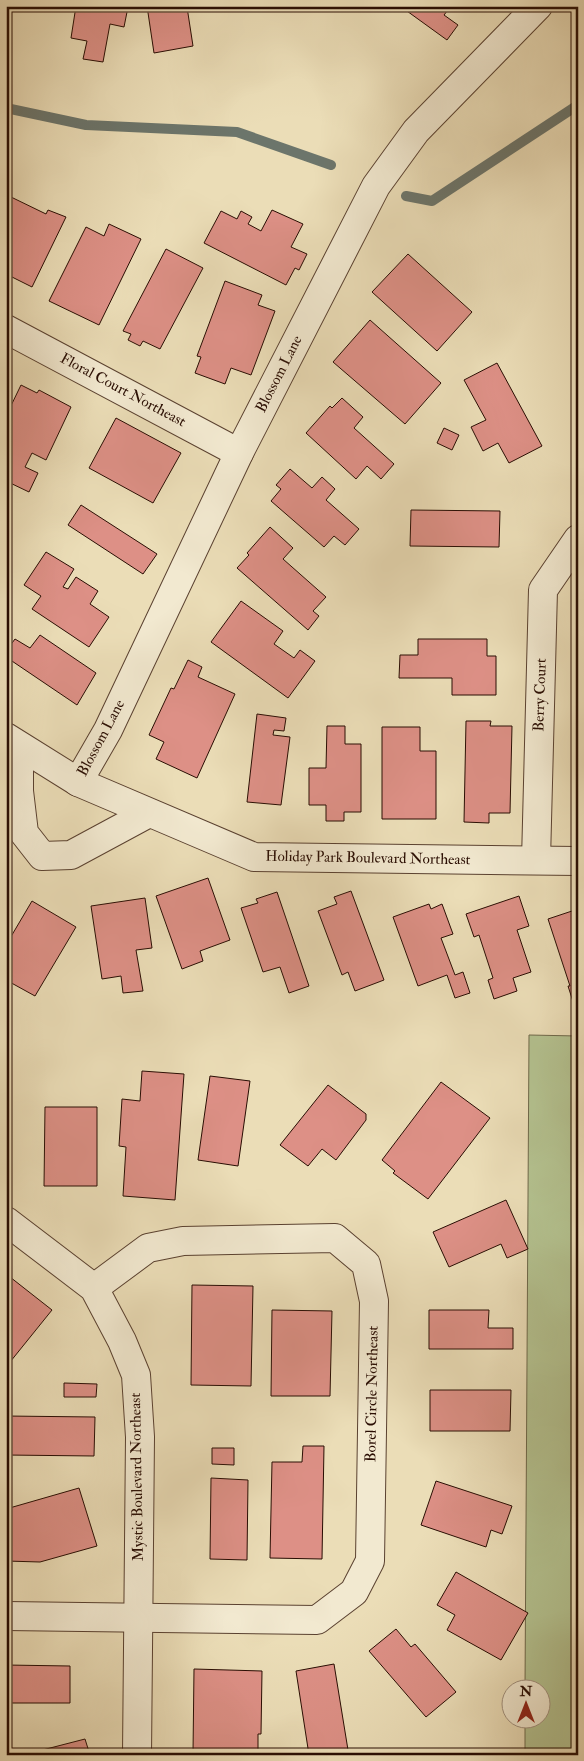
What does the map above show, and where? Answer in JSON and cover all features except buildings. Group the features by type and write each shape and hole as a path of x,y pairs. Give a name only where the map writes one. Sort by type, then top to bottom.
{"street":[{"name":"Blossom Lane","path":"78,782 108,730 239,453 376,186 416,131 538,6"},
{"name":"Floral Court Northeast","path":"6,329 239,453"},
{"name":"Berry Court","path":"536,860 544,590 578,539"},
{"name":"Holiday Park Boulevard Northeast","path":"13,742 78,782 254,857 578,861"},
{"path":"13,742 24,833 42,856 71,855 150,813"},
{"name":"Mystic Boulevard Northeast","path":"6,1222 94,1288 122,1341 136,1375 140,1437 137,1755"},
{"name":"Borel Circle Northeast","path":"6,1616 317,1620 354,1592 370,1561 374,1301 366,1264 335,1238 183,1241 148,1248 94,1288"}],"green space":[{"path":"529,1035 578,1036 578,1755 525,1755 525,1728 552,1728 552,1678 525,1678"}],"waterway":[{"path":"406,196 432,201 578,105"},
{"path":"6,108 86,125 237,132 331,165"}]}
